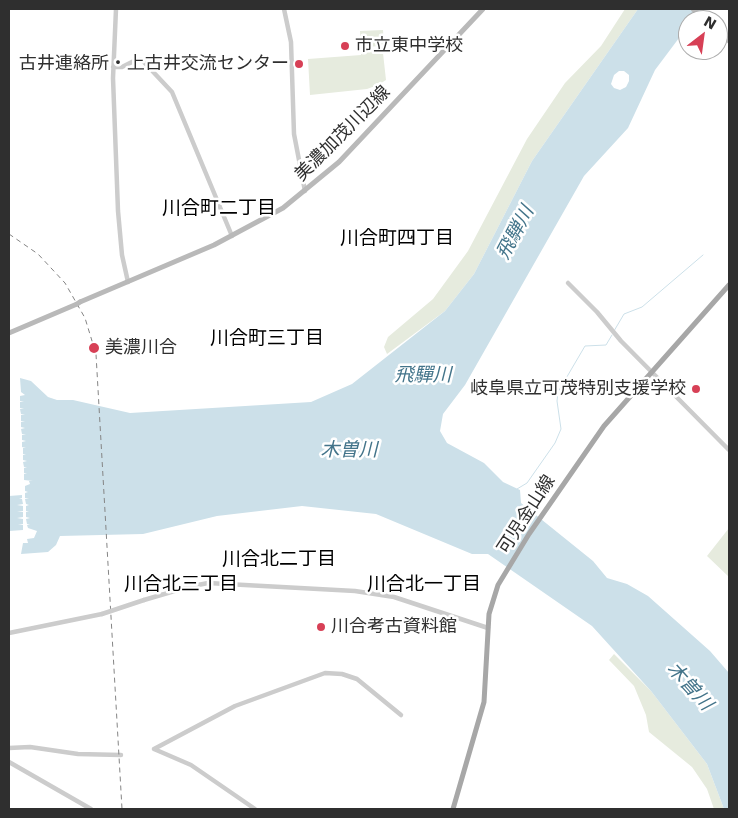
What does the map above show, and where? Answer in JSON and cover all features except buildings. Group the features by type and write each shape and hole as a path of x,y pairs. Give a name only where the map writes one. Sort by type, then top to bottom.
{"main road":[{"name":"美濃加茂川辺線","path":"9,333 232,236 283,208 339,162 483,9"},
{"name":"可児金山線","path":"453,809 484,702 488,628 492,600 507,569 604,426 729,285"}],"street":[{"path":"116,9 113,67 118,211 122,255 128,282"},
{"path":"284,9 291,48 294,134 305,191"},
{"path":"113,67 122,67 136,60 142,60 172,92 232,236"},
{"path":"568,283 729,450"},
{"path":"9,633 102,614 188,587 208,583 355,590 394,597 488,628"},
{"path":"255,809 191,766 154,749 236,706 325,674 342,674 357,679 401,715"},
{"path":"9,748 30,747 92,755 122,755"},
{"path":"9,762 91,809"}],"shaded area":[{"path":"625,9 638,9 532,161 474,274 445,311 387,354 384,347 388,337 433,299 468,251 527,139 565,83 601,46"},
{"path":"383,30 384,46 361,47 360,31"},
{"path":"377,50 383,53 386,80 367,89 310,95 308,59 361,55 361,52"},
{"path":"729,528 729,577 707,556"},
{"path":"614,654 651,691 707,764 724,809 714,809 707,789 692,767 649,732 646,715 634,686 609,660"}],"water":[{"path":"638,9 703,9 678,10 678,39 655,70 628,128 584,176 465,385 443,414 440,431 447,443 484,463 503,482 520,490 521,503 593,561 607,578 627,584 648,596 710,651 729,673 729,809 724,809 707,764 651,691 592,626 488,554 472,554 376,514 302,506 217,516 143,534 60,536 56,545 48,552 21,554 23,543 28,543 27,539 34,538 37,531 28,528 27,525 30,524 27,524 26,519 30,518 26,517 26,512 29,511 26,511 26,506 29,505 26,504 25,499 29,498 25,498 25,493 28,492 25,491 25,486 30,484 29,481 33,481 24,480 24,474 27,474 24,473 24,468 27,467 24,467 23,462 27,461 23,460 23,455 26,454 23,454 23,448 26,448 22,447 22,442 26,441 22,440 22,435 26,434 22,434 21,429 25,428 21,427 21,422 25,421 21,421 21,415 25,415 21,414 20,409 24,408 20,408 20,402 24,402 20,401 20,396 25,395 21,392 20,378 31,381 48,397 57,400 73,400 130,413 311,402 352,384 445,311 474,274 532,161","holes":["619,71 624,71 629,75 626,87 620,90 614,88 611,84 614,75"]},
{"path":"22,495 22,498 19,499 22,499 23,504 17,505 23,506 23,511 17,512 23,512 23,517 17,518 23,519 23,524 18,525 23,525 23,530 9,531 9,496"}],"waterway":[{"path":"614,331 624,314 642,307 703,255"},
{"path":"517,489 527,483 555,443 561,429 557,401 558,392 585,346 606,345 612,335"}],"railway":[{"path":"9,234 38,254 65,283 85,318 96,354 122,809"}],"place":[{"name":"市立東中学校","path":"345,46"},
{"name":"古井連絡所・上古井交流センター","path":"299,64"},
{"name":"美濃川合","path":"94,348"},
{"name":"岐阜県立可茂特別支援学校","path":"696,389"},
{"name":"川合考古資料館","path":"321,627"}],"district":[{"name":"川合町二丁目","path":"219,209"},
{"name":"川合町四丁目","path":"397,239"},
{"name":"川合町三丁目","path":"267,339"},
{"name":"川合北二丁目","path":"279,560"},
{"name":"川合北三丁目","path":"181,585"},
{"name":"川合北一丁目","path":"424,585"}],"water label":[{"name":"飛騨川","path":"516,233"},
{"name":"飛驒川","path":"423,376"},
{"name":"木曽川","path":"349,451"},
{"name":"木曽川","path":"689,687"}]}
